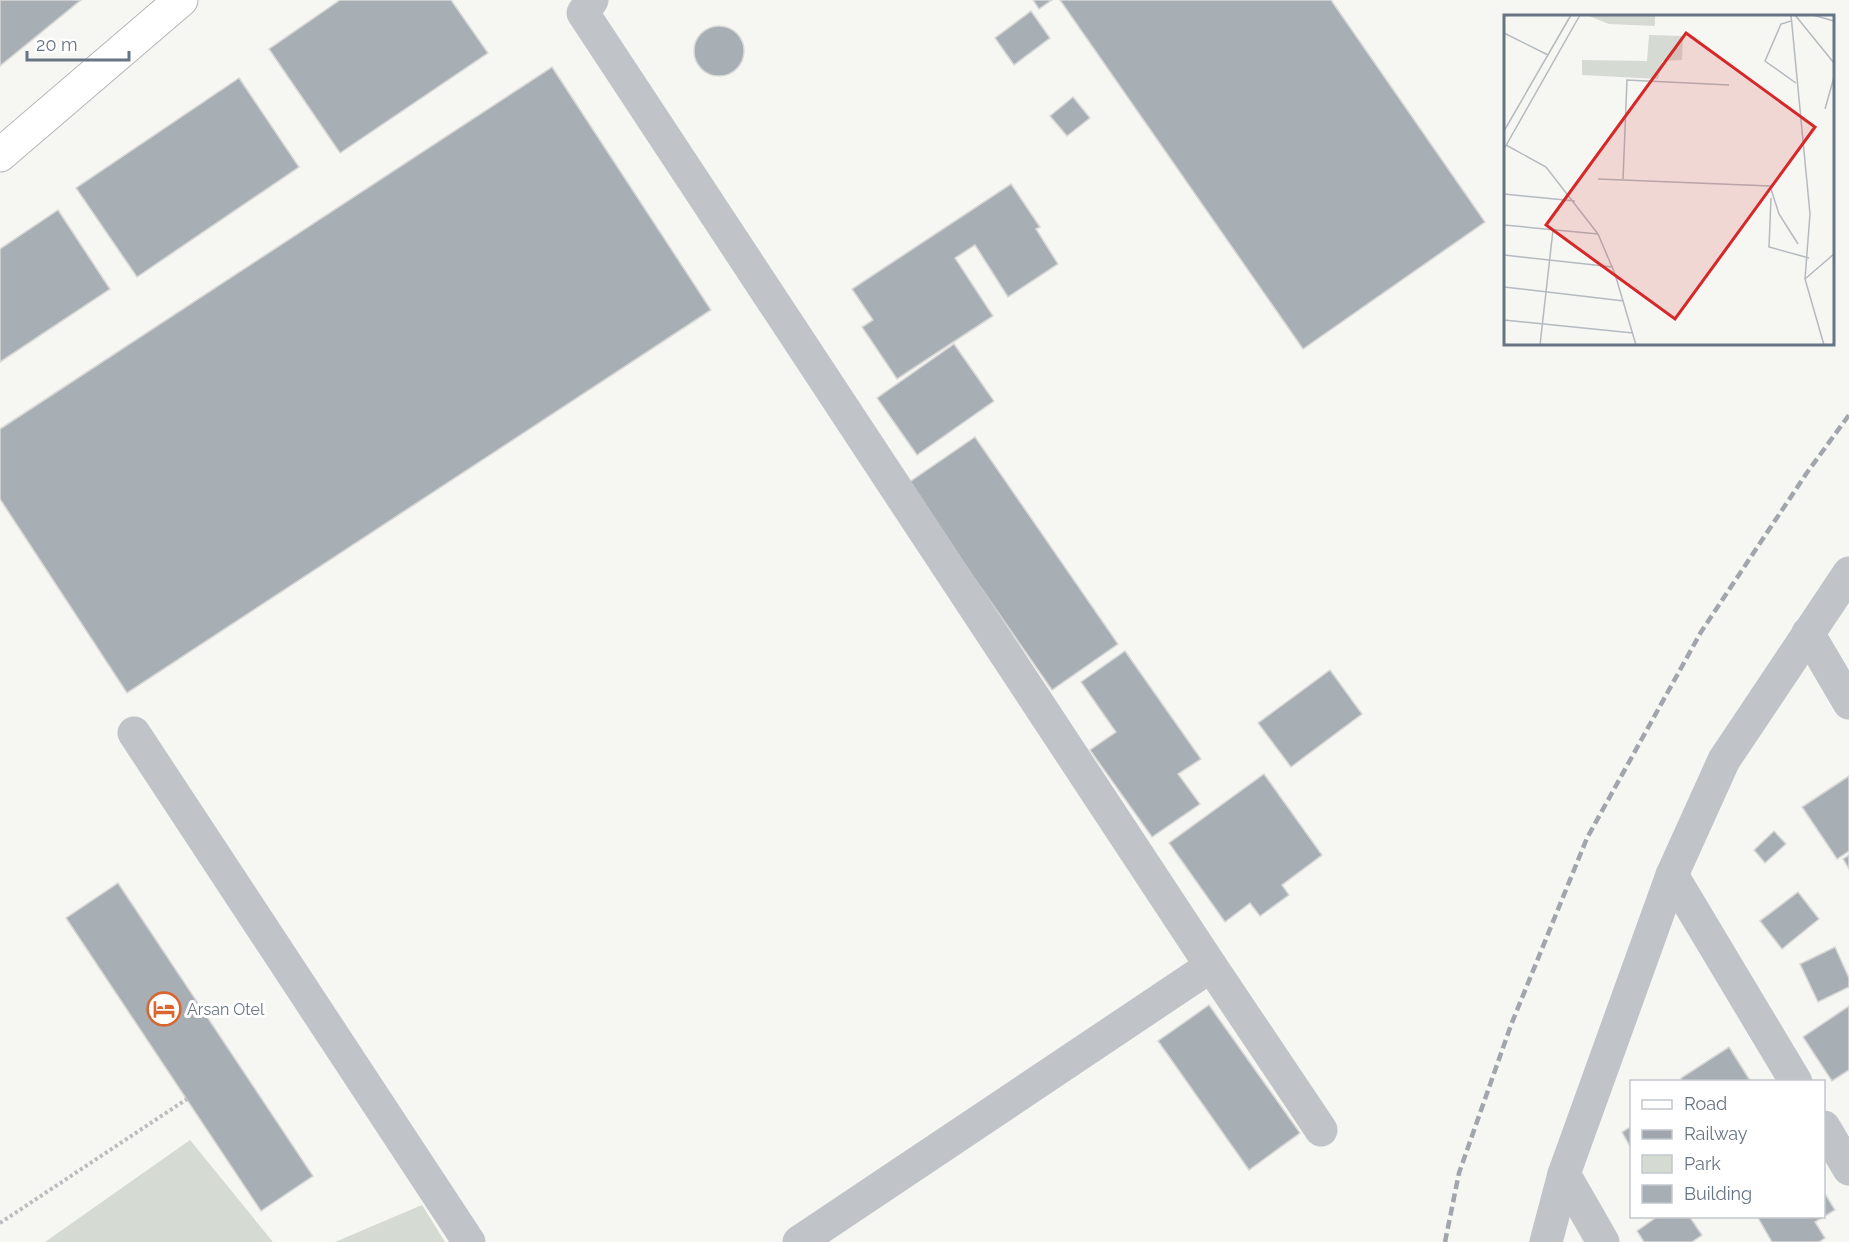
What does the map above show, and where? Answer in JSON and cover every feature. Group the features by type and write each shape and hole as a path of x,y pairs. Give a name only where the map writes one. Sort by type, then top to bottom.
{"main road":[{"path":"0,155 181,0"}],"street":[{"path":"592,0 583,13 1321,1130"},
{"path":"1546,1242 1564,1173 1672,875 1724,760 1849,573"},
{"path":"1808,633 1849,703"},
{"path":"134,733 469,1242"},
{"path":"1672,875 1795,1080"},
{"path":"799,1242 1211,966"},
{"path":"1825,1128 1849,1169"},
{"path":"1564,1173 1603,1242"}],"path":[{"path":"0,1224 187,1099"}],"green space":[{"path":"190,1140 273,1242 45,1242"},
{"path":"422,1205 445,1242 335,1242"}],"building":[{"path":"0,0 81,0 0,66"},
{"path":"340,0 451,0 488,53 340,153 269,49"},
{"path":"1033,0 1052,0 1039,9"},
{"path":"1060,0 1331,0 1485,222 1303,349"},
{"path":"1031,11 1050,38 1014,65 995,38"},
{"path":"714,26 724,26 737,33 744,46 744,56 737,69 724,76 714,76 705,72 698,65 694,56 694,46 698,37 705,30"},
{"path":"552,67 711,310 127,693 0,499 0,429"},
{"path":"239,78 299,167 137,277 76,188"},
{"path":"1073,97 1090,118 1067,136 1050,116"},
{"path":"1011,184 1040,227 1036,229 1058,264 1008,297 975,245 955,258 993,316 897,379 862,327 873,320 852,289"},
{"path":"58,210 110,289 0,362 0,249"},
{"path":"954,344 994,401 917,455 877,398"},
{"path":"975,437 1118,644 1052,690 908,483"},
{"path":"1125,651 1201,759 1178,774 1200,804 1152,837 1090,750 1116,732 1081,682"},
{"path":"1330,670 1362,714 1291,767 1258,723"},
{"path":"1264,774 1322,855 1282,885 1289,895 1260,916 1250,903 1225,922 1169,843"},
{"path":"1849,776 1849,851 1837,859 1802,807"},
{"path":"1774,831 1786,844 1765,863 1754,850"},
{"path":"1849,855 1849,869 1843,859"},
{"name":"Arsan Otel","path":"118,883 313,1176 261,1211 66,918"},
{"path":"1798,892 1819,919 1782,949 1760,921"},
{"path":"1835,947 1849,978 1849,987 1818,1002 1800,964"},
{"path":"1209,1005 1300,1133 1249,1170 1158,1041"},
{"path":"1849,1006 1849,1070 1832,1081 1803,1037"},
{"path":"1729,1047 1750,1080 1682,1080 1681,1078"},
{"path":"1630,1127 1630,1146 1622,1132"},
{"path":"1825,1194 1835,1210 1825,1216"},
{"path":"1655,1218 1690,1218 1702,1235 1692,1242 1644,1242 1637,1231"},
{"path":"1758,1218 1822,1218 1815,1222 1825,1238 1819,1242 1772,1242"}],"railway":[{"path":"1445,1242 1459,1173 1511,1025 1587,838 1701,632 1806,474 1849,415"}],"place":[{"name":"Arsan Otel","path":"164,1009"}]}
